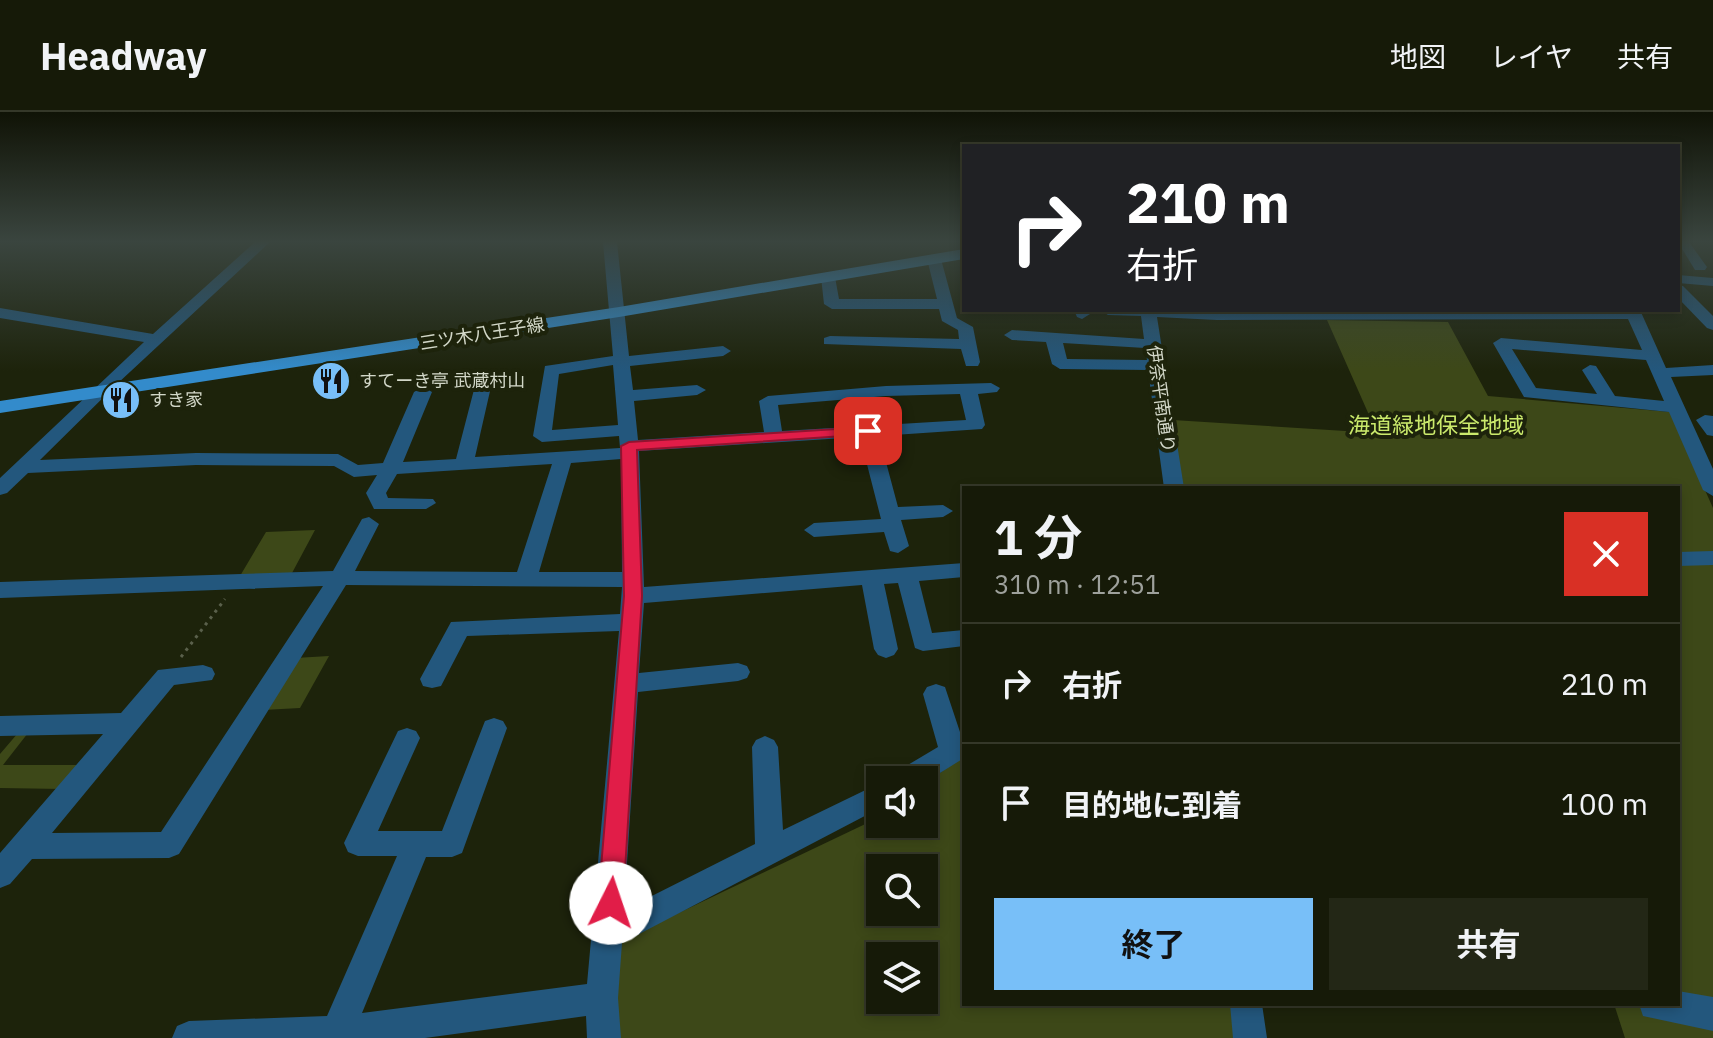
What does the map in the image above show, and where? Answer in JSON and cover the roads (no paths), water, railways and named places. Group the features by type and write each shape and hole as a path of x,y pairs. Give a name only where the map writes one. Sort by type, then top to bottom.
{"main road":[{"name":"三ツ木八王子線","path":"0,407 779,285"}],"street":[{"path":"0,489 215,285"},
{"path":"604,1038 602,998 632,599 629,443 616,285"},
{"path":"829,285 832,304 947,304"},
{"path":"942,285 950,321 965,327 972,362"},
{"path":"1680,291 1713,325"},
{"path":"1148,312 1633,312 1713,490"},
{"name":"伊奈平南通り","path":"1148,312 1174,486"},
{"path":"0,313 155,339"},
{"path":"1012,335 1153,344"},
{"path":"1053,337 1060,364 1157,365"},
{"path":"830,342 968,344"},
{"path":"1710,424 1678,413 1610,401 1530,393 1501,343 1713,370"},
{"path":"723,351 551,370 542,436 629,443 976,425 968,389"},
{"path":"1590,370 1610,401"},
{"path":"464,465 485,378"},
{"path":"774,436 768,401 886,391 991,388"},
{"path":"626,396 697,390"},
{"path":"423,392 390,469 376,493 381,505 426,503"},
{"path":"868,431 898,546"},
{"path":"23,467 196,459 338,460 354,471 563,458 629,443"},
{"path":"0,470 40,450"},
{"path":"526,578 563,458"},
{"path":"814,530 943,511"},
{"path":"25,846 169,845 340,578 369,524"},
{"path":"1680,559 1713,558"},
{"path":"432,679 459,628 632,599 962,570"},
{"path":"907,575 923,642 962,638"},
{"path":"0,590 239,580 526,578 632,599"},
{"path":"872,578 886,649"},
{"path":"627,684 738,672"},
{"path":"0,875 167,676 203,674"},
{"path":"930,766 959,749 936,694"},
{"path":"0,726 127,723"},
{"path":"407,738 358,843 452,844 494,728"},
{"path":"765,747 770,852"},
{"path":"608,934 866,802"},
{"path":"337,1033 417,844"},
{"path":"189,1038 337,1033 602,998"},
{"path":"1246,1006 1250,1038"},
{"path":"1667,1006 1713,1014"}],"place":[{"name":"すてーき亭 武蔵村山","path":"331,381"},
{"name":"すき家","path":"121,400"}],"park label":[{"name":"海道緑地保全地域","path":"1436,425"}]}
